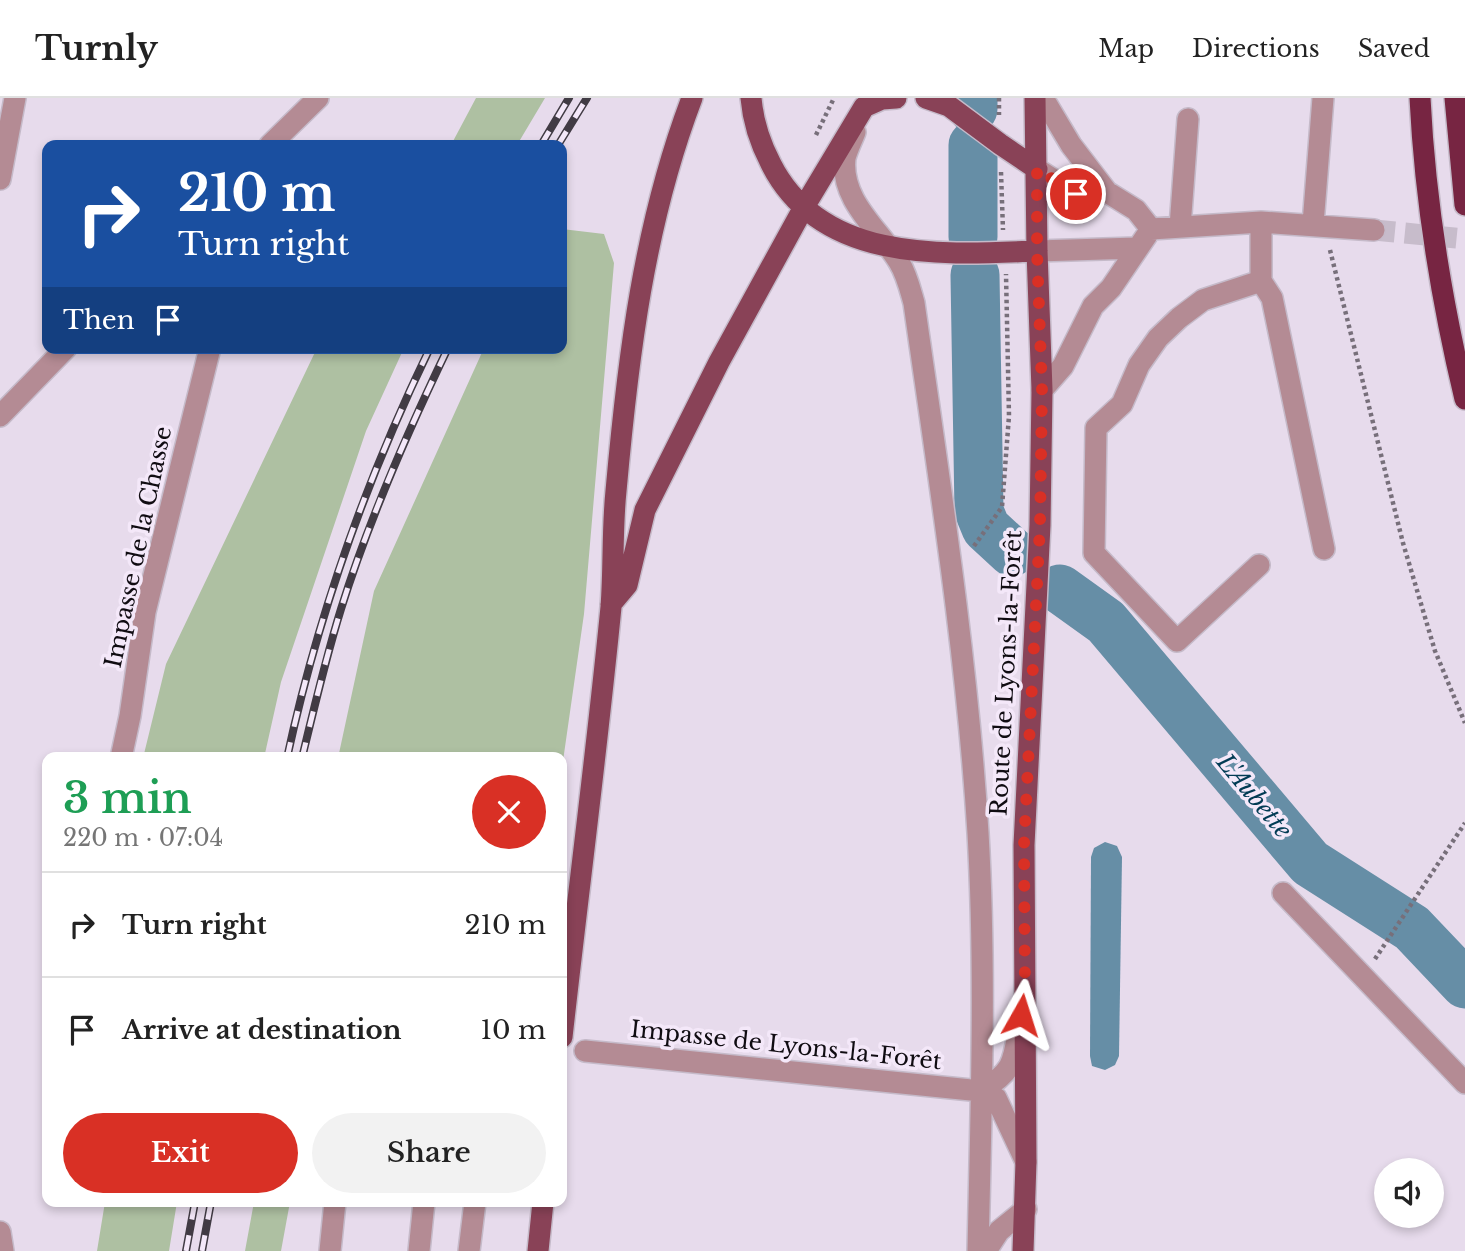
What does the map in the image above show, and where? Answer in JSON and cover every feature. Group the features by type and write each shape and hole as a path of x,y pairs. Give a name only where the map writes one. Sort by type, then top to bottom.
{"highway":[{"path":"1420,98 1429,208 1439,279 1465,399"},
{"path":"1455,100 1465,205"}],"main road":[{"path":"567,993 611,604 616,492 642,274 668,167 692,98"},
{"path":"751,98 757,132 768,158 789,193 824,223 854,237 887,247 952,254 1037,251"},
{"path":"611,604 627,585 645,510 719,362 804,207 867,102 896,98"},
{"path":"926,98 949,106 1037,169"},
{"name":"Route de Lyons-la-Forêt","path":"1023,1251 1026,1209 1024,845 1040,525 1042,390 1035,98"},
{"path":"538,1251 542,1207"}],"street":[{"path":"0,179 15,98"},
{"path":"275,140 318,98"},
{"path":"1043,98 1071,145 1107,192 1136,210 1151,229"},
{"path":"1318,225 1324,98"},
{"name":"Route de Lyons-la-Forêt","path":"867,102 845,158 848,180 857,206 905,272 914,303 963,662 978,832 983,944 978,1251"},
{"path":"1180,227 1188,119"},
{"path":"1037,169 1076,194 1107,192"},
{"path":"1261,222 1261,281 1272,298 1324,549"},
{"path":"1042,390 1063,366 1093,306 1111,288 1151,229 1261,222 1374,230"},
{"path":"1037,251 1137,248"},
{"path":"1259,565 1177,641 1094,552 1096,428 1122,404 1139,365 1158,338 1179,318 1203,300 1261,281"},
{"path":"0,416 60,354"},
{"name":"Impasse de la Chasse","path":"122,752 145,612 209,354"},
{"path":"1283,893 1465,1083"},
{"path":"981,1091 1002,1078 1013,1062 1025,992"},
{"name":"Impasse de Lyons-la-Forêt","path":"585,1051 981,1091"},
{"path":"981,1091 996,1097 1026,1162"},
{"path":"330,1251 334,1207"},
{"path":"419,1251 423,1207"},
{"path":"470,1251 474,1207"},
{"path":"986,1251 999,1231 1026,1209"},
{"path":"0,1231 3,1251"}],"path":[{"path":"825,119 834,98"},
{"path":"974,545 1002,507 1009,416 999,98"},
{"path":"1318,225 1403,543 1435,651 1465,723"},
{"path":"1363,977 1465,823"}],"green space":[{"path":"476,98 545,98 520,140 454,140"},
{"path":"567,230 604,234 614,263 584,614 564,752 339,752 374,591 481,354 567,354"},
{"path":"314,354 401,354 366,431 281,682 265,752 144,752 166,664"},
{"path":"104,1207 176,1207 169,1251 97,1251"},
{"path":"253,1207 289,1207 281,1251 245,1251"}],"water":[{"path":"1105,842 1117,846 1122,857 1119,1056 1115,1065 1105,1070 1092,1066 1090,1056 1091,857 1094,848"}],"waterway":[{"name":"L'Aubette","path":"973,98 973,109"},
{"name":"L'Aubette","path":"973,145 973,237"},
{"name":"L'Aubette","path":"975,275 979,511 986,528 1012,552"},
{"name":"L'Aubette","path":"1060,589 1106,622 1310,863 1412,928 1465,984"}],"tunnel":[{"path":"1374,230 1465,239"}],"railway":[{"path":"544,140 569,98"},
{"path":"561,140 587,98"},
{"path":"288,752 313,652 346,548 385,447 427,354"},
{"path":"303,752 320,683 352,575 376,509 445,354"},
{"path":"186,1251 194,1207"},
{"path":"202,1251 210,1207"}],"route":[{"path":"1021,1015 1025,992 1024,845 1040,525 1042,390 1037,169 1076,194"}]}
